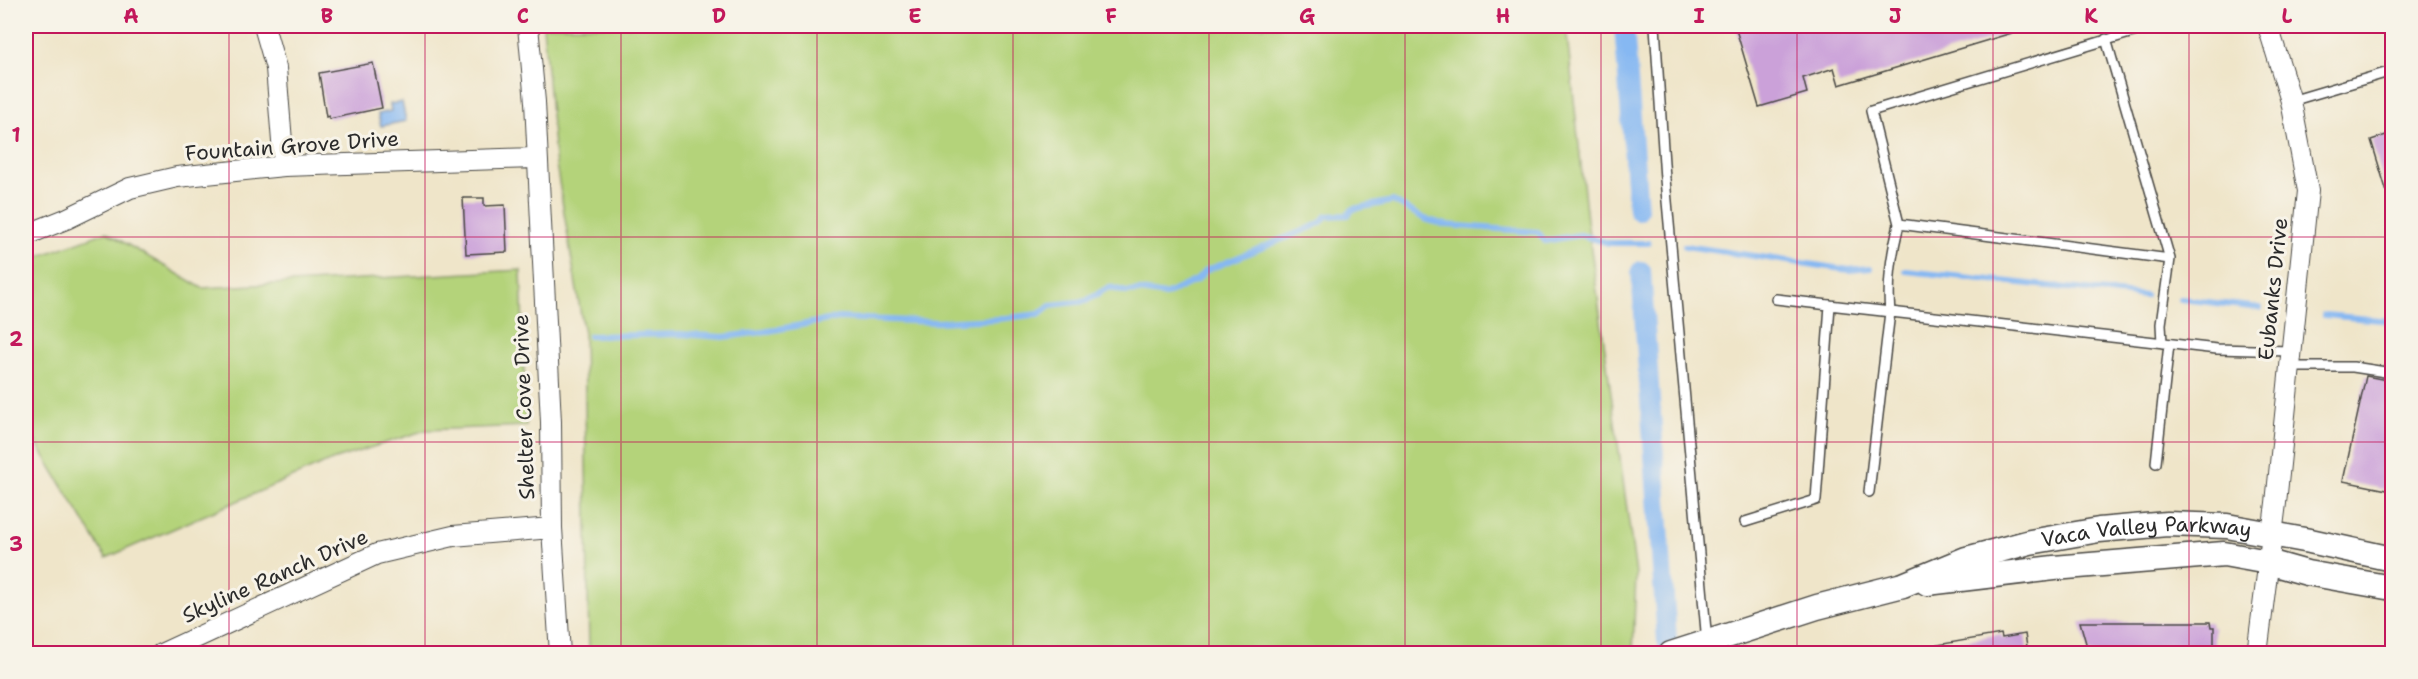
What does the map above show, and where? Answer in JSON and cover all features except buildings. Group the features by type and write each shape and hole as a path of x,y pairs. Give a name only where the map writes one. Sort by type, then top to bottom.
{"street":[{"path":"264,26 276,68 284,166"},
{"name":"Shelter Cove Drive","path":"528,26 535,102 551,422 552,528 560,654"},
{"name":"Eubanks Drive","path":"2257,654 2272,535 2308,191 2291,101 2268,26"},
{"name":"Fountain Grove Drive","path":"26,235 66,219 130,188 177,177 284,166 537,158"},
{"name":"Vaca Valley Parkway","path":"1695,649 1817,607 1904,585 1966,559 2030,542 2099,530 2167,524 2227,526 2392,559"},
{"name":"Skyline Ranch Drive","path":"161,654 377,554 453,536 552,528"},
{"name":"Vaca Valley Parkway","path":"1904,585 2054,568 2172,557 2224,555 2392,588"}],"lane":[{"path":"1655,26 1695,649"},
{"path":"1869,492 1890,312 1889,295 1895,241 1899,224 1871,111 2153,26"},
{"path":"2106,39 2170,259 2161,324 2165,344 2156,463"},
{"path":"2291,101 2392,71"},
{"path":"1899,224 2170,259"},
{"path":"1776,299 2217,350 2392,373"},
{"path":"1745,522 1816,500 1830,305"}],"green space":[{"path":"543,26 1566,26 1587,220 1636,574 1633,653 589,653 584,334 555,158"},
{"path":"106,232 202,288 521,270 526,426 426,430 332,460 106,558 26,426 26,261"}],"water":[{"path":"402,102 406,121 381,126 378,114 391,111 390,104"}],"waterway":[{"path":"1624,26 1638,210"},
{"path":"590,336 681,334 723,337 839,318 937,322 998,319 1039,314 1050,305 1086,301 1109,287 1126,292 1140,291 1165,295 1197,280 1205,271 1312,227 1326,216 1348,215 1353,209 1393,201 1425,219 1446,225 1538,232 1545,241 1580,235 1609,243 1648,243"},
{"path":"1685,246 1849,270 1870,268"},
{"path":"1641,271 1668,654"},
{"path":"1906,271 2145,296"},
{"path":"2181,299 2260,308"},
{"path":"2324,315 2392,321"}]}
